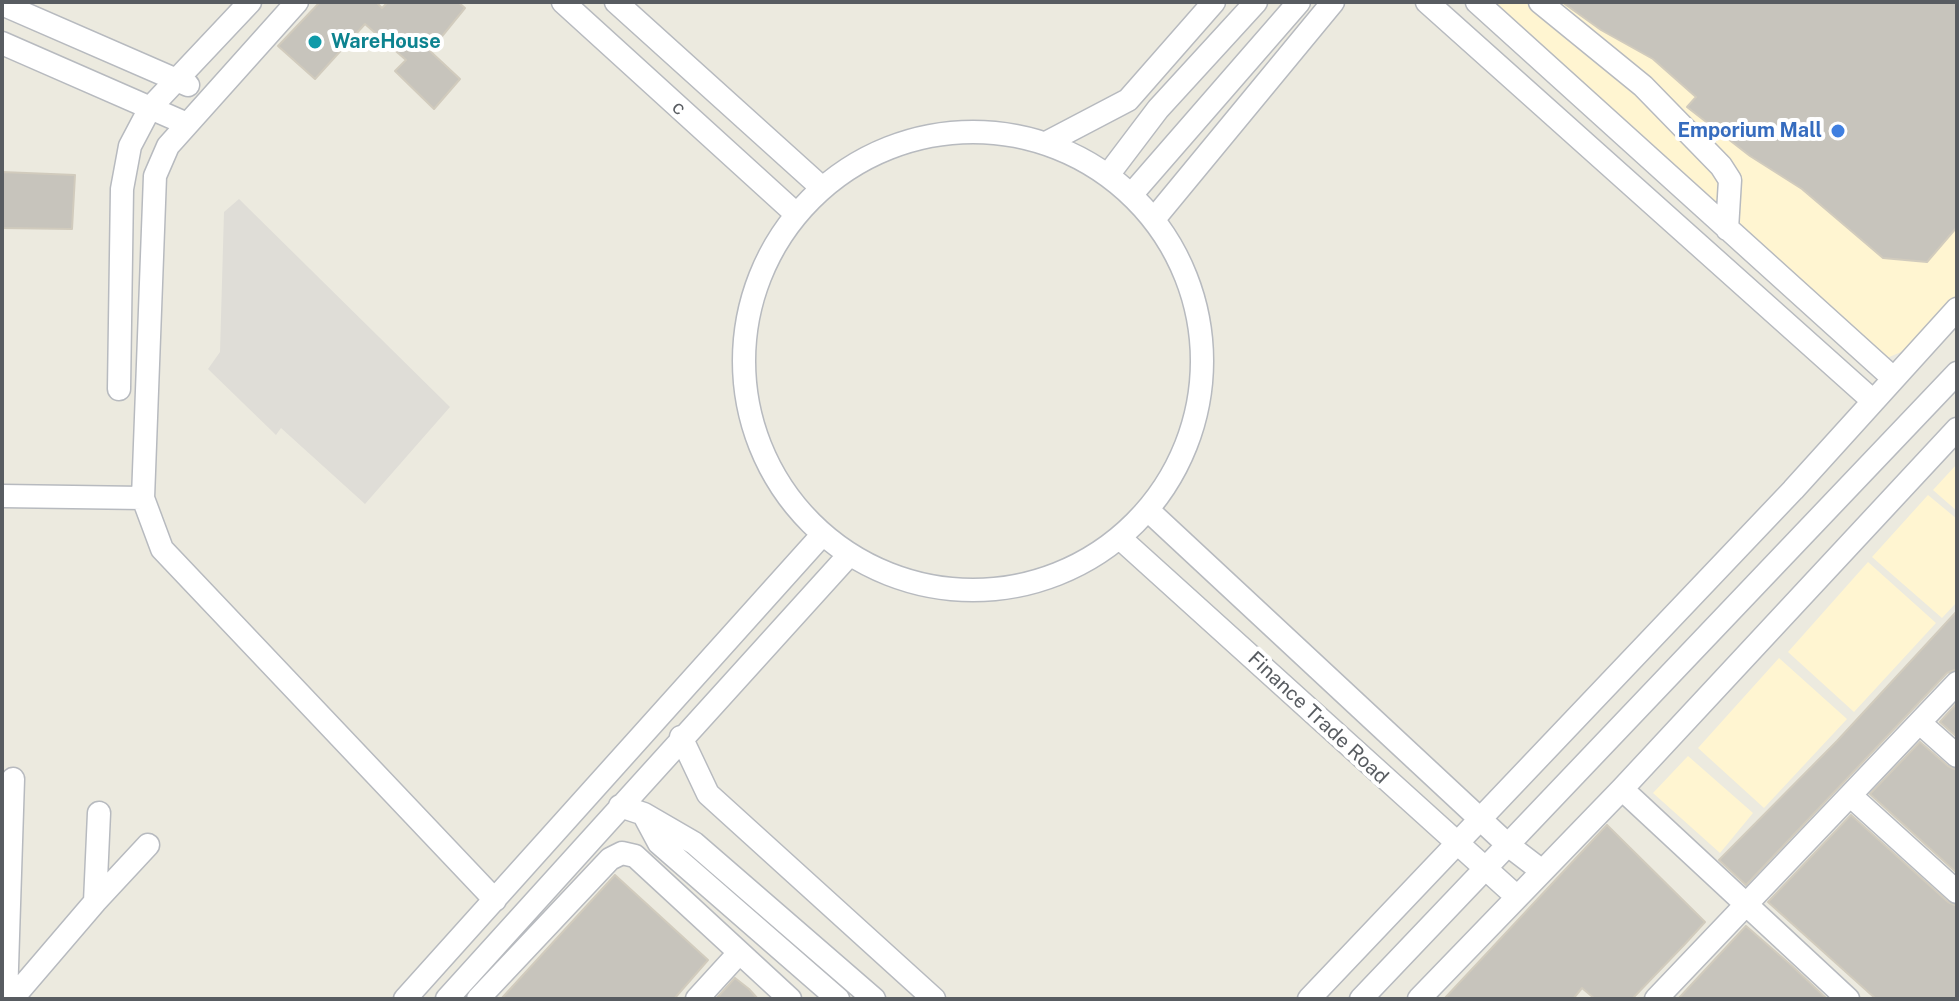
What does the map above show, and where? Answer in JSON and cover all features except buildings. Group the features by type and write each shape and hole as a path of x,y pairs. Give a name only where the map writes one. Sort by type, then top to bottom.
{"street":[{"path":"119,389 122,189 130,146 150,108 250,2"},
{"path":"297,2 210,95 168,146 155,176 143,498 162,549 495,900"},
{"name":"c","path":"563,2 795,213"},
{"path":"616,2 821,187"},
{"path":"1046,143 1128,100 1214,2"},
{"path":"1108,175 1158,109 1256,2"},
{"path":"1131,195 1299,2"},
{"path":"1154,219 1333,2"},
{"path":"1427,2 1872,400"},
{"path":"1477,2 1893,378"},
{"path":"1540,2 1643,86 1721,166 1730,180 1727,229"},
{"path":"2,4 210,95"},
{"path":"2,43 187,124"},
{"path":"987,131 1046,143 1108,175 1154,219 1185,276 1198,314 1203,366 1196,418 1178,467 1149,511 1121,539 1072,570 1017,588 959,592 901,580 849,555 822,535 783,491 762,451 756,438 743,379 746,320 764,264 795,213 821,187 870,154 927,135 987,131"},
{"path":"1309,999 1793,490 1957,309"},
{"path":"1361,999 1957,373"},
{"path":"1419,999 1622,789 1951,436 1917,415"},
{"path":"2,496 143,498"},
{"path":"1149,511 1508,845 1542,871"},
{"path":"405,999 822,535"},
{"name":"Finance Trade Road","path":"1121,539 1516,896"},
{"path":"447,999 849,555"},
{"path":"1656,999 1957,683"},
{"path":"1920,723 1957,756"},
{"path":"681,737 708,794 934,999"},
{"path":"6,999 13,779"},
{"path":"1622,789 1848,999"},
{"path":"1851,796 1957,892"},
{"path":"620,806 644,814 694,843 730,871 874,999"},
{"path":"95,902 99,813"},
{"path":"644,814 659,843 838,999"},
{"path":"12,999 148,845"},
{"path":"478,999 610,859 622,853 635,856 790,999"},
{"path":"697,999 739,953"}],"shaded area":[{"name":"Emporium Mall","path":"1480,2 1957,2 1957,328 1887,358"},
{"path":"239,199 450,407 365,504 281,428 276,435 208,369 220,352 224,212"},
{"path":"1957,464 1957,511 1933,490"},
{"path":"1928,495 1957,519 1957,602 1942,618 1872,557"},
{"path":"1868,562 1936,623 1854,712 1788,652"},
{"path":"1779,658 1847,719 1764,808 1698,748"},
{"path":"1688,756 1753,813 1720,853 1653,793"}],"place":[{"name":"WareHouse","path":"315,42"},
{"name":"Emporium Mall","path":"1838,131"}]}
